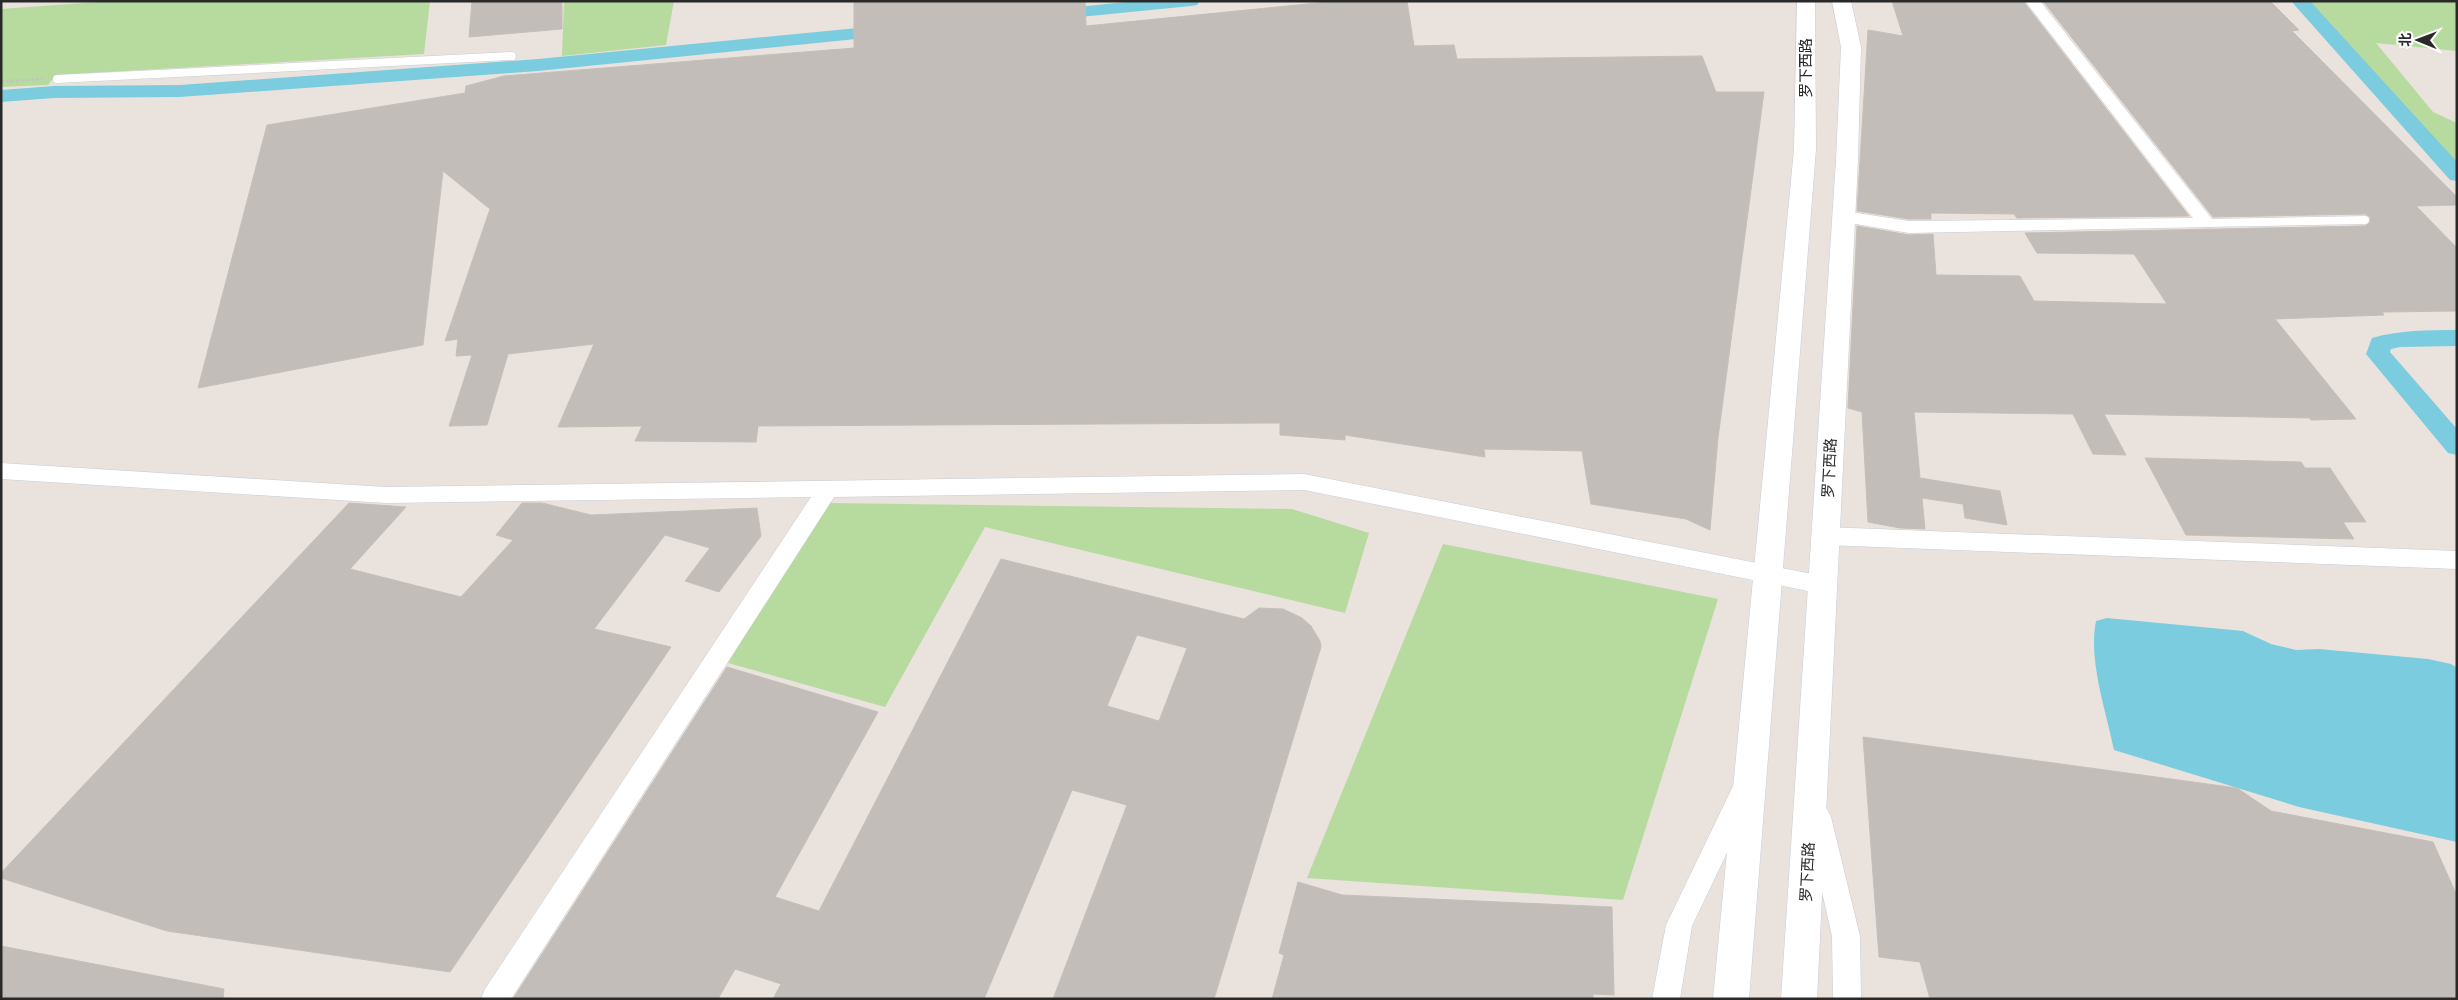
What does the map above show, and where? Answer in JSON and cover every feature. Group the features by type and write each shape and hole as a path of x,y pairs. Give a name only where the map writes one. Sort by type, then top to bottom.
{"main road":[{"name":"罗下西路","path":"1731,999 1805,149 1806,1"},
{"name":"罗下西路","path":"1799,999 1844,217 1851,47 1841,1"}],"street":[{"path":"2032,1 2206,223"},
{"path":"1844,217 1909,227 2206,223"},
{"path":"1,471 386,495 1304,482 1823,585"},
{"path":"496,999 828,488"},
{"path":"1825,536 2457,560"},
{"path":"1666,999 1679,924 1751,776"},
{"path":"1811,789 1846,936 1847,999"}],"lane":[{"path":"57,79 512,56"},
{"path":"2206,223 2365,220"}],"path":[{"path":"1,81 57,79"}],"green space":[{"path":"111,1 430,1 424,54 56,75 48,85 1,87 1,9"},
{"path":"564,1 674,1 666,45 562,56"},
{"path":"2308,1 2457,1 2457,51 2376,43 2433,112 2457,123 2457,164"},
{"path":"826,503 1292,509 1369,533 1345,613 985,527 885,707 728,663"},
{"path":"1443,544 1718,599 1623,900 1307,878"}],"water":[{"path":"2107,618 2243,631 2271,644 2296,650 2319,649 2428,659 2451,664 2457,668 2457,842 2299,807 2114,750 2099,685 2094,652 2096,621"}],"building":[{"path":"472,1 562,1 562,29 469,37"},
{"path":"854,1 1085,1 1086,26 1337,1 1407,1 1414,46 1454,45 1457,59 1702,56 1716,92 1764,92 1718,438 1710,530 1686,519 1591,504 1582,451 1484,449 1485,457 1345,435 1345,440 1280,435 1280,423 758,426 756,442 635,441 642,426 558,427 594,344 508,354 487,425 449,426 472,355 456,356 458,339 445,341 490,209 443,171 423,345 198,388 267,125 465,93 466,86 504,76 854,48"},
{"path":"1892,1 2023,1 2189,216 2017,218 2014,214 1931,213 1931,219 1909,219 1857,211 1868,30 1903,36"},
{"path":"2043,1 2270,1 2299,30 2292,31 2457,197 2457,205 2416,206 2457,248 2457,311 2382,312 2384,315 2275,319 2356,419 2311,420 2310,418 2104,414 2126,455 2093,454 2073,414 1914,412 1920,478 2000,491 2007,525 1965,518 1963,504 1922,498 1925,529 1900,528 1868,522 1862,412 1848,408 1857,226 1909,235 1933,234 1936,275 2020,276 2034,301 2167,304 2134,254 2037,253 2025,233 2365,226 2370,222 2370,217 2365,214 2213,217"},
{"path":"2145,458 2301,462 2305,468 2330,468 2366,522 2343,522 2354,539 2186,535"},
{"path":"349,503 406,507 350,569 461,597 513,540 496,535 522,503 542,503 591,515 757,508 761,536 719,592 685,581 710,548 665,535 594,629 671,647 450,972 167,931 1,878 1,873"},
{"path":"1001,559 1244,619 1259,608 1283,609 1302,618 1311,626 1320,641 1321,647 1214,999 1053,999 1127,805 1072,790 984,999 773,999 781,984 735,969 718,999 513,999 727,667 878,712 775,897 819,911","holes":["1137,635 1187,648 1159,721 1107,706"]},
{"path":"1863,737 2237,788 2271,811 2433,842 2457,896 2457,999 1930,999 1920,962 1879,957"},
{"path":"1298,882 1342,895 1612,907 1614,995 1593,994 1593,999 1272,999 1284,955 1279,953"},
{"path":"1,946 224,989 223,999 1,999"}],"waterway":[{"path":"1050,15 1191,1"},
{"path":"2300,1 2457,175"},
{"path":"1,96 54,92 180,91 538,65 889,31"},
{"path":"2457,338 2400,339 2380,344 2378,354 2457,446"}]}
